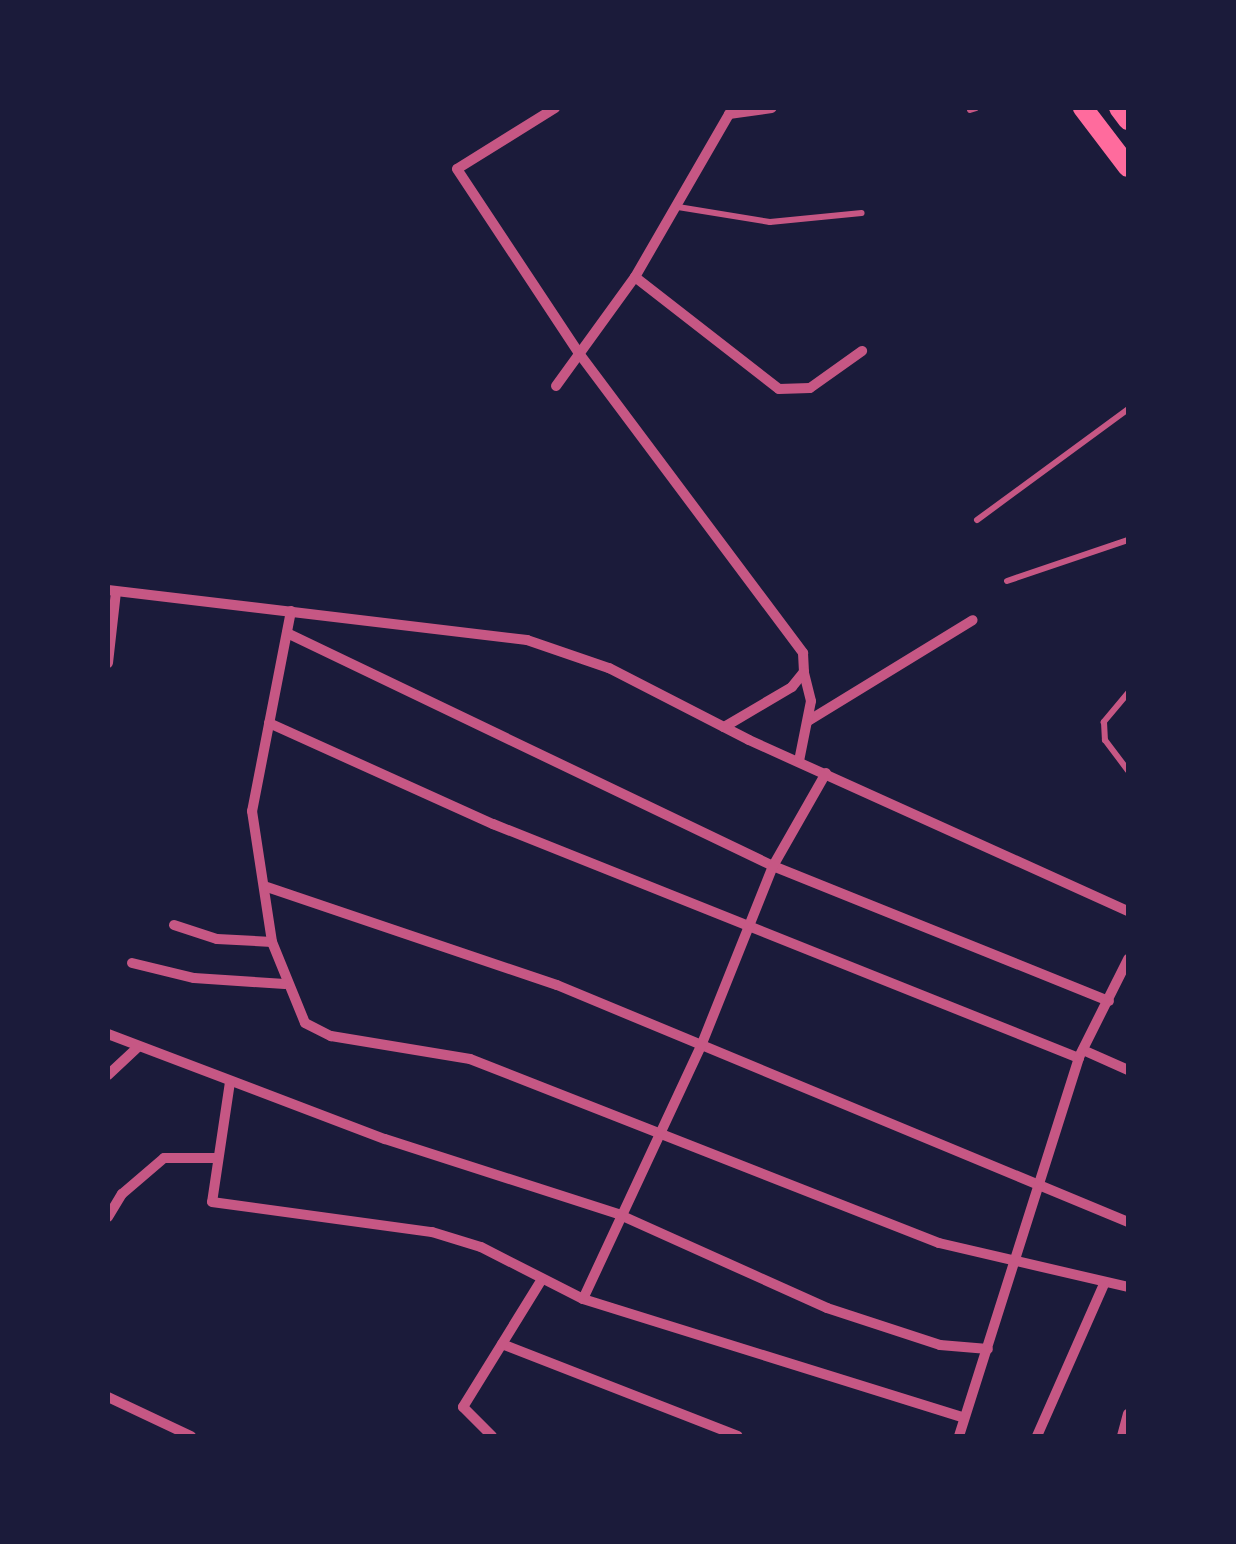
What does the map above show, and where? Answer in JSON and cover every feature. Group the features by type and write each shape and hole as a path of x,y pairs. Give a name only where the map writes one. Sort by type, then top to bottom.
{"main road":[{"path":"1083,108 1128,168"},
{"path":"1118,108 1128,120"}],"street":[{"path":"555,108 457,169 578,352 802,653 808,720 798,761"},
{"path":"556,386 636,277 678,207 727,111 772,108"},
{"path":"636,277 779,389 810,388 862,351"},
{"path":"108,663 112,591 528,640 609,668 724,728 1128,912"},
{"path":"292,610 252,811 268,887 272,942 284,984 305,1023 331,1036 470,1059 939,1244 1018,1265 1128,1286"},
{"path":"808,720 973,620"},
{"path":"287,633 773,866 1109,1001"},
{"path":"724,728 804,672"},
{"path":"268,724 749,929 1128,1070"},
{"path":"582,1299 618,1214 701,1046 773,866 826,772"},
{"path":"268,887 429,937 1042,1183 1128,1222"},
{"path":"174,925 217,939 272,942"},
{"path":"959,1436 1018,1265 1081,1054 1128,959"},
{"path":"132,963 194,978 284,984"},
{"path":"108,1034 515,1185 618,1214 828,1308 940,1345 988,1350"},
{"path":"108,1074 139,1046"},
{"path":"230,1082 212,1202 432,1232 482,1247 582,1299 963,1417"},
{"path":"108,1217 122,1194 164,1158 218,1158"},
{"path":"492,1436 463,1407 542,1279"},
{"path":"1037,1436 1104,1284"},
{"path":"502,1344 738,1436"},
{"path":"108,1397 191,1436"},
{"path":"1122,1436 1128,1414"}],"lane":[{"path":"678,207 770,222 862,213"},
{"path":"977,520 1128,409"},
{"path":"1006,581 1128,540"},
{"path":"1128,693 1104,722 1105,740 1128,770"}]}
